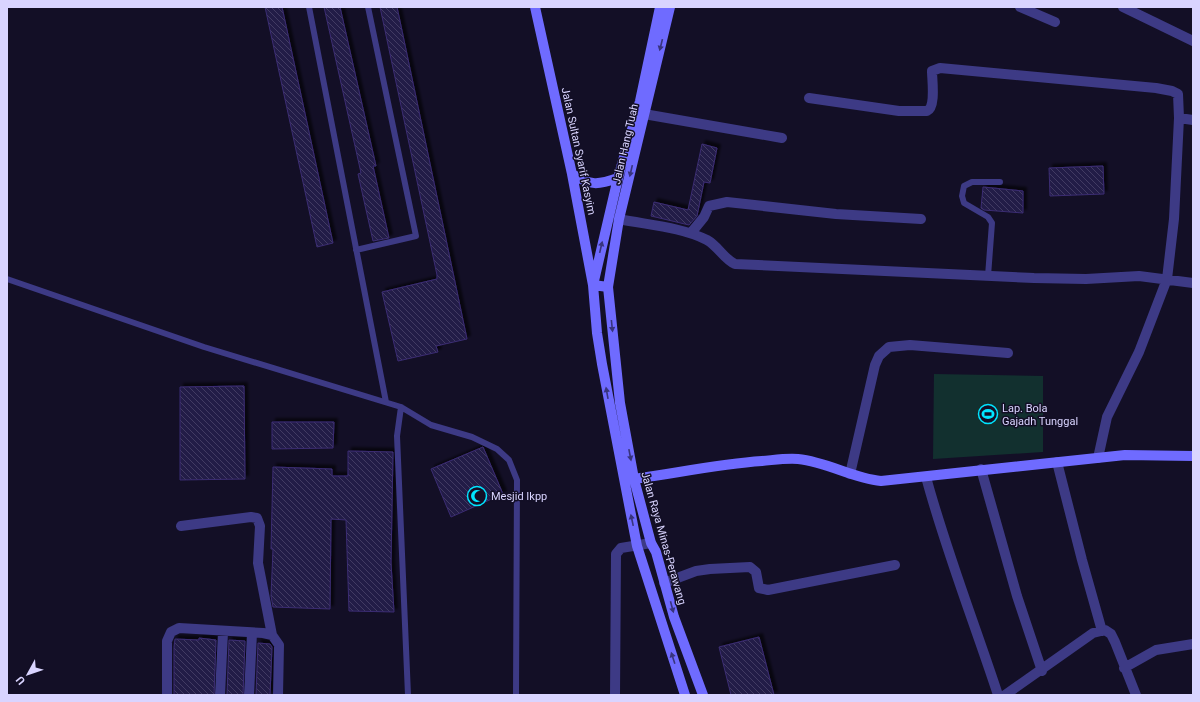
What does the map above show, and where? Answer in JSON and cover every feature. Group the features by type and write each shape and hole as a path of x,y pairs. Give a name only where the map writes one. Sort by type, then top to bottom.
{"main road":[{"name":"Jalan Sultan Syarif Kasyim","path":"535,7 572,174 593,285"},
{"name":"Jalan Hang Tuah","path":"593,285 618,178 640,101 660,7"},
{"name":"Jalan Hang Tuah","path":"608,287 619,219 670,7"},
{"path":"572,174 582,180 599,184 618,178"},
{"path":"593,285 608,287"},
{"name":"Jalan Raya Minas-Perawang","path":"593,285 597,333 612,424 637,546 685,695"},
{"name":"Jalan Raya Minas-Perawang","path":"608,287 620,403 634,479 651,543 656,552 679,630 703,695"},
{"path":"634,479 738,462 797,459 822,462 864,479 881,481 981,469 1125,455 1193,456"}],"street":[{"path":"1020,7 1055,22"},
{"path":"1123,7 1193,41"},
{"path":"809,98 899,111 928,111 933,102 932,71 940,68 1172,90 1176,92 1179,97 1179,118 1174,220 1167,279 1140,352 1107,417 1098,458"},
{"path":"644,114 782,138"},
{"path":"1179,118 1193,120"},
{"path":"691,233 704,217 709,206 727,202 836,214 921,219"},
{"path":"619,219 691,233 711,243 729,261 735,264 1086,279 1139,276 1193,283"},
{"path":"850,474 875,365 879,356 888,348 910,345 1008,353"},
{"path":"1057,462 1102,631"},
{"path":"981,469 1017,596 1042,671"},
{"path":"926,476 938,521 998,695"},
{"path":"181,526 251,517 257,518 260,526 258,563 272,635 279,645 278,695"},
{"path":"614,695 616,554 622,548 651,543"},
{"path":"664,583 696,571 750,567 756,572 759,588 768,590 895,565"},
{"path":"167,695 167,641 171,632 179,628 272,635"},
{"path":"1005,695 1042,671 1093,633 1102,631 1107,631 1111,634 1136,695"},
{"path":"220,695 223,632"},
{"path":"249,695 252,633"},
{"path":"1124,668 1156,650 1193,644"}],"lane":[{"path":"309,7 386,402"},
{"path":"356,250 416,236 368,7"},
{"path":"988,276 992,223 988,217 964,203 962,190 964,186 972,182 1000,182"},
{"path":"7,279 204,347 401,407 431,426 472,436 497,449 509,460 517,480 516,695"},
{"path":"401,407 397,436 408,695"}],"green space":[{"name":"Lap. Bola Gajadh Tunggal","path":"934,374 1043,376 1043,452 933,459"}],"building":[{"path":"265,7 282,7 333,243 317,247"},
{"path":"324,7 340,7 376,166 373,166 389,238 373,241 358,174 361,173"},
{"path":"380,7 397,7 467,339 436,346 438,352 398,361 382,292 437,279 437,275"},
{"path":"702,144 717,148 710,183 704,182 697,216 689,225 651,216 654,202 688,210"},
{"path":"1103,166 1104,194 1050,196 1049,168"},
{"path":"983,187 1023,191 1023,213 984,210 981,208"},
{"path":"244,386 245,479 180,480 180,387"},
{"path":"272,422 334,422 333,448 272,449"},
{"path":"483,447 503,494 451,517 431,469"},
{"path":"348,451 393,452 391,563 394,612 349,611 346,520 331,519 330,609 273,607 271,596 273,549 271,549 273,467 332,469 332,476 348,476"},
{"path":"759,637 774,695 731,695 719,647"},
{"path":"199,638 216,640 214,695 174,695 175,639 199,640"},
{"path":"229,640 245,641 243,695 227,695"},
{"path":"258,643 270,644 272,647 270,695 256,695"}],"place":[{"name":"Lap. Bola Gajadh Tunggal","path":"988,414"},
{"name":"Mesjid Ikpp","path":"477,496"}]}
